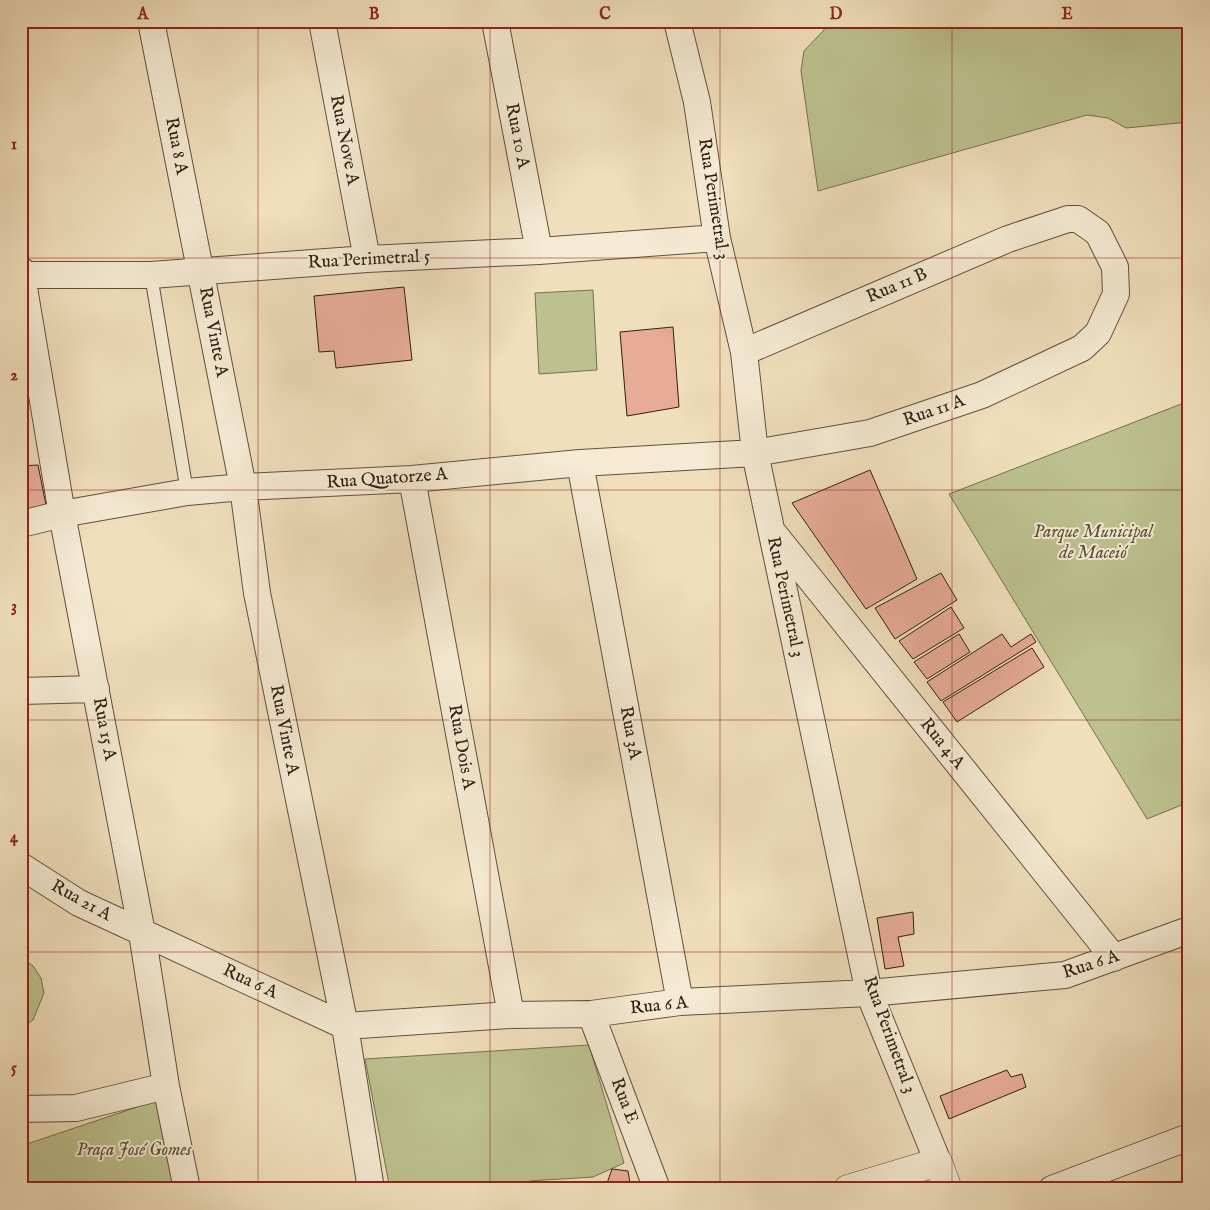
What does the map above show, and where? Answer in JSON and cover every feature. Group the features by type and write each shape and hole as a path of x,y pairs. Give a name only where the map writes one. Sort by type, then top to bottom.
{"street":[{"name":"Rua 8 A","path":"151,21 202,271"},
{"name":"Rua Nove A","path":"322,21 367,260"},
{"name":"Rua 10 A","path":"495,21 539,251"},
{"name":"Rua Perimetral 3","path":"677,21 697,102 717,238 744,352 756,453 771,531 869,993 938,1162"},
{"name":"Rua 11 B","path":"744,352 1008,239 1068,219 1078,219 1098,233 1115,267 1116,294 1098,333"},
{"name":"Rua Perimetral 5","path":"22,273 151,274 539,251 717,238"},
{"name":"Rua Vinte A","path":"202,271 243,487 257,593 344,1026 371,1189"},
{"name":"Rua 15 A","path":"22,273 62,514 142,933 166,1086 187,1189"},
{"name":"Rua 11 A","path":"756,453 870,433 982,395 1082,348 1098,333"},
{"name":"Rua Quatorze A","path":"21,524 62,514 188,492 243,487 412,479 580,463 756,453"},
{"name":"Rua 3A","path":"580,463 680,1002"},
{"name":"Rua Dois A","path":"412,479 511,1015"},
{"name":"Rua 4 A","path":"771,531 1114,958"},
{"path":"21,691 96,689"},
{"name":"Rua 21 A","path":"21,866 79,903 142,933"},
{"name":"Rua 6 A","path":"142,933 344,1026 511,1015 591,1014 680,1002 869,993 1065,975 1189,930"},
{"name":"Rua E","path":"591,1014 657,1189"},
{"path":"21,1110 76,1108 166,1086"},
{"path":"1052,1189 1189,1137"},
{"path":"848,1189 938,1162 948,1189"}],"lane":[{"path":"151,274 188,492"}],"green space":[{"path":"827,21 1189,21 1189,122 1126,128 1108,118 1087,115 818,191 801,71 804,51 824,30"},
{"path":"593,290 597,370 539,374 535,293"},
{"name":"Parque Municipal de Maceió","path":"1189,401 1189,802 1147,819 949,494"},
{"path":"21,957 33,966 41,978 44,993 33,1020 21,1029"},
{"path":"589,1045 624,1163 593,1177 529,1181 528,1189 390,1189 365,1059"},
{"name":"Praça José Gomes","path":"164,1098 179,1189 21,1189 21,1146"}],"building":[{"path":"404,287 412,360 336,368 334,351 319,352 314,296"},
{"path":"673,327 679,407 627,416 620,332"},
{"path":"38,465 46,505 21,512 21,466"},
{"path":"870,470 917,579 866,609 792,503"},
{"path":"941,573 957,600 895,639 875,608"},
{"path":"951,607 964,628 913,659 899,641"},
{"path":"959,634 970,652 927,679 914,662"},
{"path":"1002,634 1011,647 1031,634 1036,642 941,701 927,682"},
{"path":"1032,648 1044,667 957,722 943,702"},
{"path":"913,912 914,934 898,937 904,966 885,969 877,918"},
{"path":"1007,1070 1011,1077 1022,1074 1026,1087 949,1119 940,1096"},
{"path":"612,1169 628,1171 631,1189 605,1189"}]}
